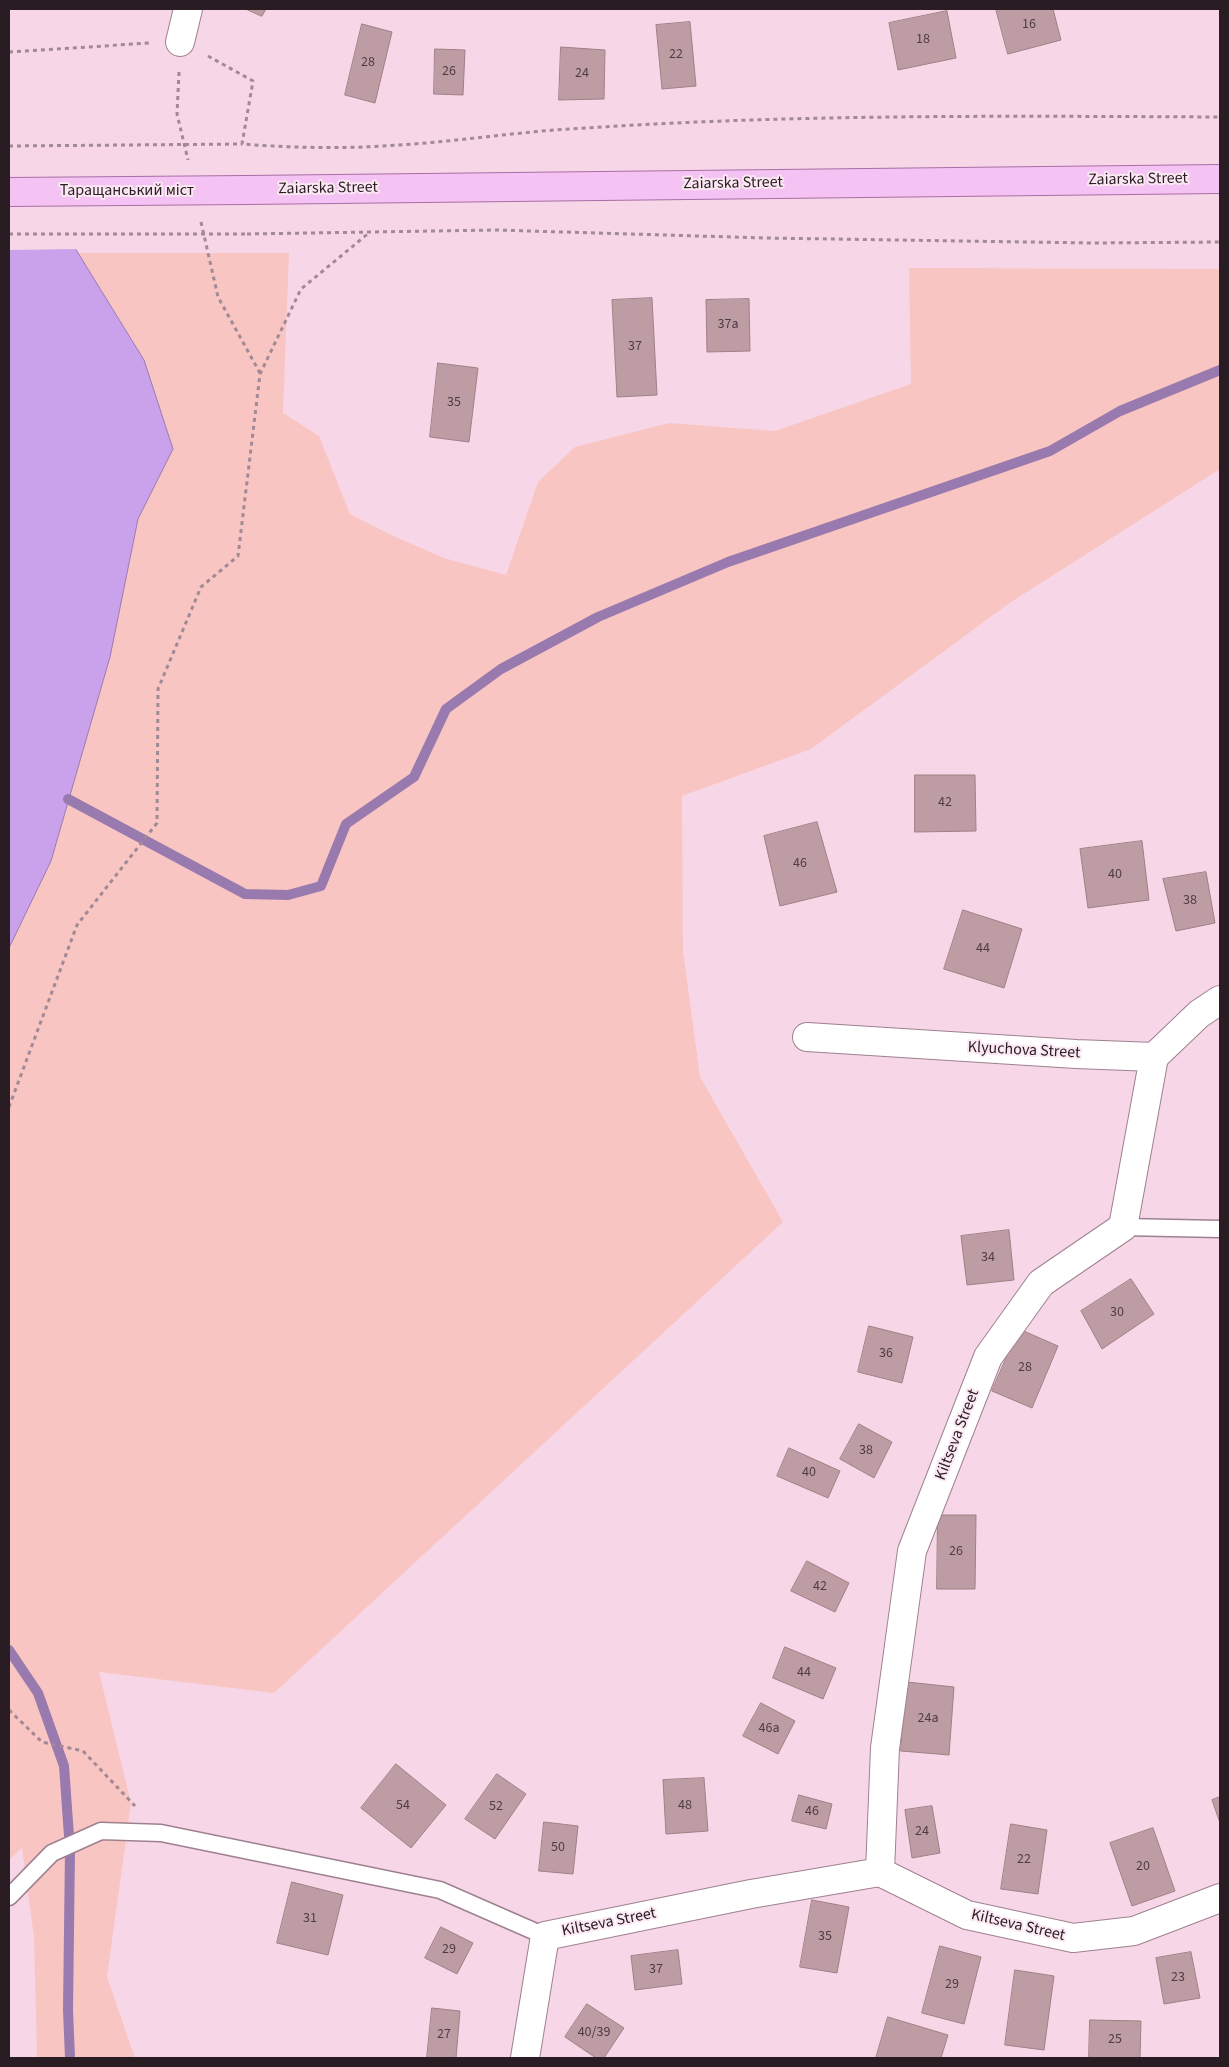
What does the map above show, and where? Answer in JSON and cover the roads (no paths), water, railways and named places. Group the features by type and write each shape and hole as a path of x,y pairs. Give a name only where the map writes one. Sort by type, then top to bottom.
{"main road":[{"name":"Zaiarska Street","path":"246,190 1220,179"},
{"name":"Таращанський міст","path":"9,192 246,190"}],"street":[{"path":"180,42 188,9"},
{"path":"1122,1227 1154,1057 1199,1014 1220,1000"},
{"name":"Klyuchova Street","path":"807,1037 1154,1057"},
{"name":"Kiltseva Street","path":"880,1872 885,1748 912,1551 988,1357 1041,1284 1122,1227"},
{"name":"Kiltseva Street","path":"545,1936 751,1894 880,1872 967,1915 1073,1938 1134,1931 1220,1898"},
{"path":"525,2058 545,1936"}],"lane":[{"path":"1122,1227 1220,1229"},
{"path":"9,1897 52,1853 101,1831 161,1833 440,1890 545,1936"}],"waterway":[{"path":"68,799 245,894 288,895 321,886 346,824 414,777 446,709 501,669 598,617 728,562 1050,451 1120,411 1220,370"},
{"path":"9,1650 38,1693 64,1766 70,1850 68,2010 70,2058"}]}
